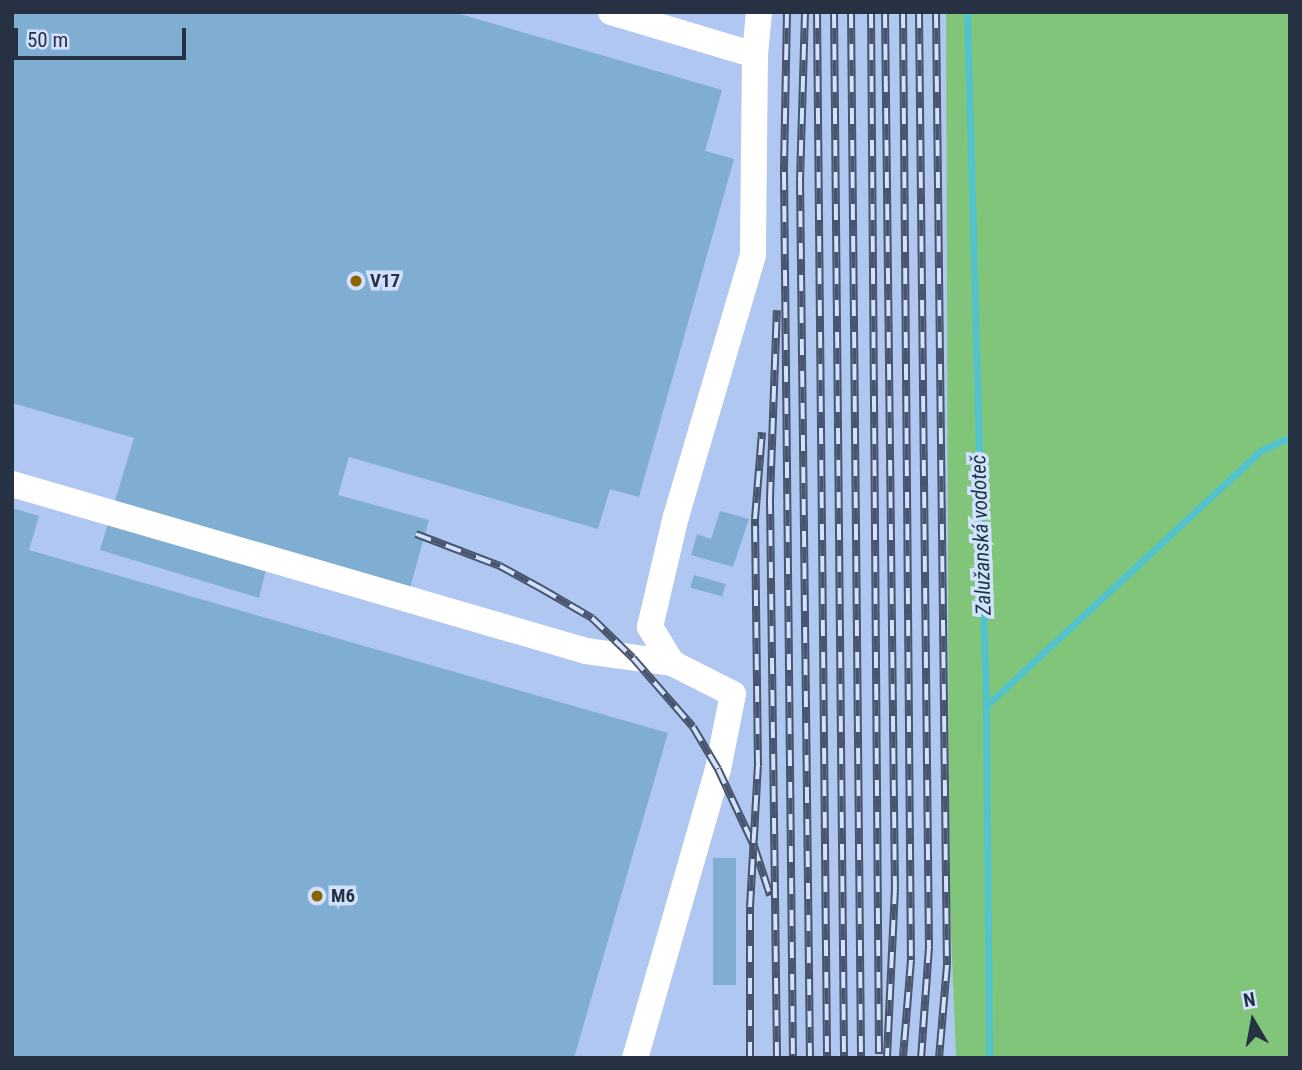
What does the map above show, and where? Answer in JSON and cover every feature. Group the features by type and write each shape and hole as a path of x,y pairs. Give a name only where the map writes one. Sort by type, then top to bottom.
{"lane":[{"path":"611,12 755,55"},
{"path":"672,663 650,627 676,516 753,255 755,55 759,12"},
{"path":"12,484 586,651 672,663 733,694 718,769 635,1058"}],"shaded area":[{"path":"12,12 948,12 949,882 956,1058 12,1058"}],"green space":[{"path":"946,12 1290,12 1290,1058 956,1058 949,882"}],"building":[{"name":"V17","path":"12,12 453,12 722,90 705,151 734,159 639,497 610,489 598,529 349,457 338,495 429,520 404,609 266,570 259,598 100,550 134,438 12,403"},
{"name":"M6","path":"12,508 39,516 29,550 668,733 574,1058 12,1058"},
{"path":"720,511 749,519 733,567 691,555 697,534 711,539"},
{"path":"694,575 726,584 722,597 690,587"},
{"path":"713,858 736,858 736,985 713,985"}],"waterway":[{"name":"Zalužanská vodoteč","path":"967,12 986,706 989,1058"},
{"path":"986,706 1260,451 1290,437"}],"railway":[{"path":"787,12 784,174 793,1058"},
{"path":"805,12 800,179 810,1058"},
{"path":"817,12 827,1058"},
{"path":"834,12 844,1058"},
{"path":"851,12 861,1058"},
{"path":"871,12 879,1054"},
{"path":"885,12 895,888 887,1058"},
{"path":"903,12 911,960 903,1058"},
{"path":"919,12 929,947 921,1058"},
{"path":"936,12 947,965 939,1058"},
{"path":"777,310 770,498 777,1058"},
{"path":"750,1058 750,907 758,766 755,519 762,432"},
{"path":"416,534 500,566 542,589 592,618 633,658 693,727 718,769 754,846 770,895"}],"place":[{"name":"V17","path":"356,281"},
{"name":"M6","path":"317,896"}]}
